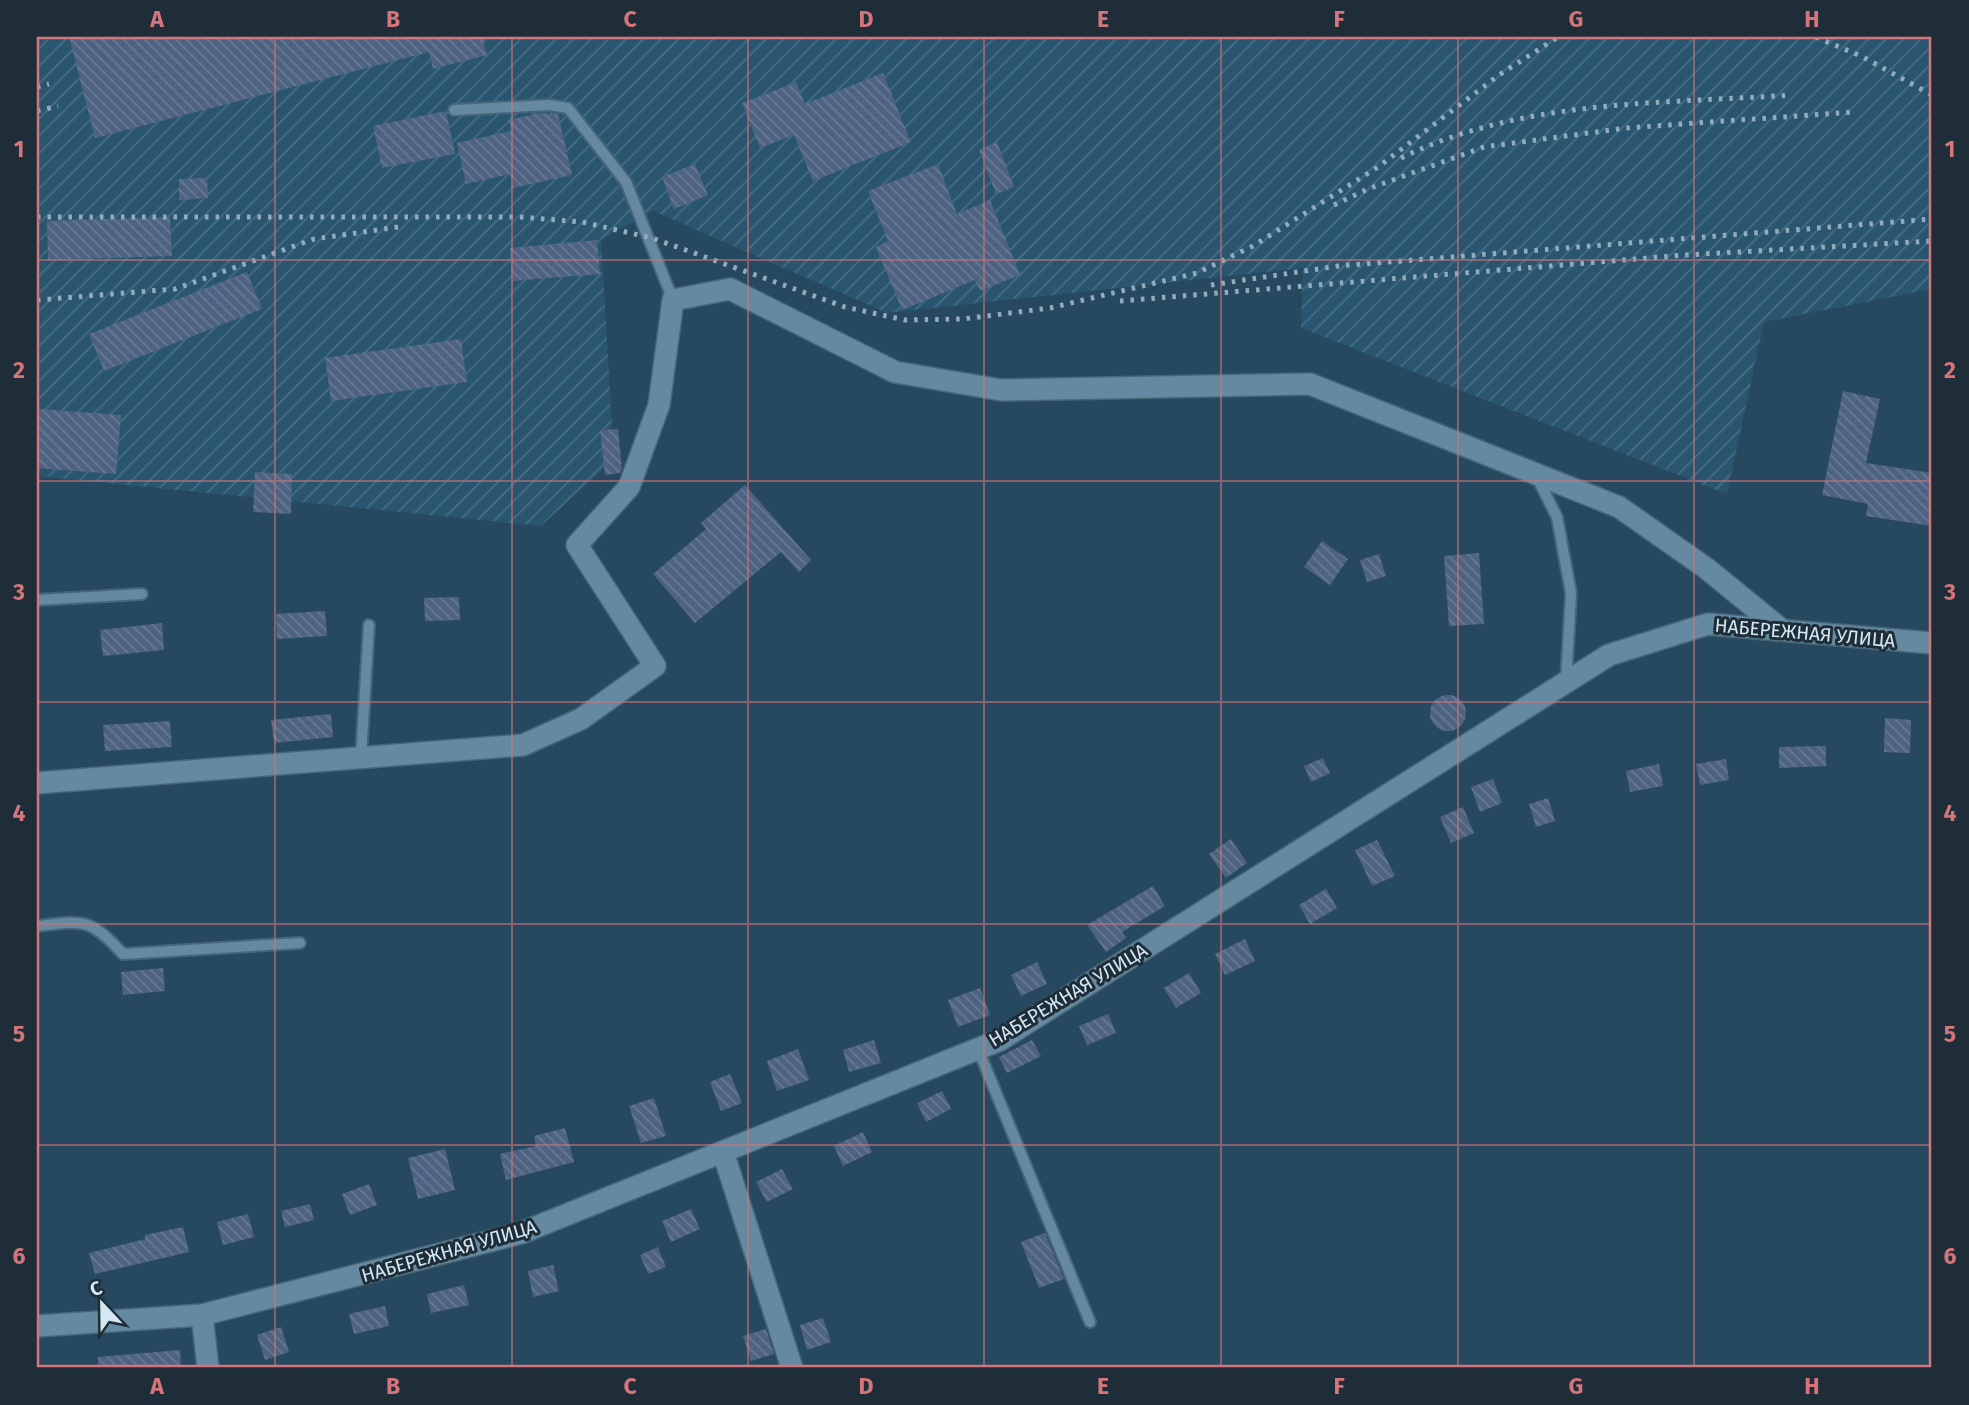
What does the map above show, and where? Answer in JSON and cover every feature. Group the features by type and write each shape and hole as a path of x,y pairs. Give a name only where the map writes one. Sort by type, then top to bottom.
{"street":[{"path":"37,783 523,744 581,719 655,666 577,545 629,487 659,405 673,300 730,289 895,372 1001,390 1310,384 1619,507 1706,568 1782,630"},
{"name":"НАБЕРЕЖНАЯ УЛИЦА","path":"37,1326 202,1315 522,1234 1000,1040 1609,654 1708,624 1932,643"},
{"path":"723,1152 792,1368"},
{"path":"202,1315 208,1368"}],"lane":[{"path":"454,110 549,105 568,108 626,182 673,300"},
{"path":"1537,476 1557,517 1571,593 1566,682"},
{"path":"37,600 142,594"},
{"path":"361,757 369,625"},
{"path":"37,926 80,921 101,929 123,954 300,943"},
{"path":"978,1049 1090,1322"}],"shaded area":[{"path":"37,37 1932,37 1932,289 1764,322 1727,494 1301,328 1303,268 887,313 653,211 601,240 614,459 541,526 37,476"}],"building":[{"path":"69,37 482,37 487,55 433,69 429,52 95,138"},
{"path":"883,73 911,142 813,181 794,135 760,148 742,103 796,82 805,104"},
{"path":"446,111 455,154 382,168 373,126"},
{"path":"540,113 558,114 572,175 513,188 510,174 466,184 457,143 511,131 509,120"},
{"path":"997,142 1014,187 996,194 979,150"},
{"path":"695,164 708,195 674,209 662,177"},
{"path":"938,164 957,214 990,200 1020,275 980,291 975,280 902,310 876,247 888,241 868,191"},
{"path":"207,178 208,198 179,200 179,179"},
{"path":"170,217 172,256 48,260 47,221"},
{"path":"597,240 600,274 512,281 510,248"},
{"path":"247,272 262,309 104,371 89,334"},
{"path":"461,339 467,382 331,401 325,358"},
{"path":"1843,391 1880,399 1866,463 1932,473 1932,526 1866,516 1868,504 1822,495"},
{"path":"37,409 121,415 116,474 37,468"},
{"path":"618,429 622,469 620,473 605,475 600,430"},
{"path":"255,472 292,474 291,514 253,512"},
{"path":"745,485 811,560 799,572 781,552 695,623 653,574 706,529 701,523"},
{"path":"1322,541 1348,559 1330,585 1304,567"},
{"path":"1479,553 1484,624 1449,626 1444,556"},
{"path":"1379,554 1386,576 1367,582 1360,560"},
{"path":"459,597 460,620 425,621 424,598"},
{"path":"325,611 327,636 277,639 276,614"},
{"path":"162,623 164,650 103,656 100,630"},
{"path":"1448,695 1460,701 1466,713 1460,725 1448,731 1436,725 1430,713 1436,701"},
{"path":"331,714 333,737 274,743 271,720"},
{"path":"1885,718 1911,720 1910,753 1884,752"},
{"path":"170,721 172,747 105,751 103,725"},
{"path":"1826,746 1826,766 1779,768 1779,747"},
{"path":"1323,758 1330,773 1311,782 1304,766"},
{"path":"1726,759 1729,780 1700,785 1696,764"},
{"path":"1659,764 1663,786 1630,792 1626,771"},
{"path":"1493,779 1502,803 1480,812 1471,787"},
{"path":"1548,798 1555,821 1536,827 1529,804"},
{"path":"1463,807 1474,833 1451,843 1440,817"},
{"path":"1231,839 1247,863 1226,878 1209,854"},
{"path":"1377,840 1395,876 1372,886 1355,850"},
{"path":"1153,886 1165,906 1122,932 1126,938 1106,952 1087,925"},
{"path":"1326,889 1337,908 1310,924 1299,905"},
{"path":"1245,939 1255,961 1225,975 1215,954"},
{"path":"1037,962 1047,984 1021,996 1011,975"},
{"path":"163,968 165,991 123,995 121,972"},
{"path":"1189,973 1201,993 1176,1008 1164,988"},
{"path":"980,988 990,1015 958,1027 948,1000"},
{"path":"1108,1014 1116,1033 1087,1045 1079,1026"},
{"path":"874,1040 881,1063 849,1072 843,1050"},
{"path":"1032,1040 1041,1056 1007,1073 999,1057"},
{"path":"798,1049 809,1080 777,1091 767,1061"},
{"path":"730,1074 742,1103 721,1111 710,1082"},
{"path":"942,1091 951,1109 926,1122 917,1103"},
{"path":"654,1098 666,1136 641,1143 629,1106"},
{"path":"565,1128 574,1162 506,1180 500,1154 536,1146 534,1136"},
{"path":"863,1132 872,1152 843,1166 834,1146"},
{"path":"445,1149 455,1190 418,1199 408,1158"},
{"path":"782,1169 793,1189 767,1202 756,1182"},
{"path":"369,1184 377,1205 350,1215 342,1194"},
{"path":"310,1204 314,1220 285,1227 281,1211"},
{"path":"691,1209 700,1229 671,1242 662,1221"},
{"path":"248,1214 254,1237 223,1245 217,1222"},
{"path":"183,1227 189,1252 95,1274 89,1253 145,1239 145,1235"},
{"path":"1045,1233 1064,1279 1039,1288 1021,1242"},
{"path":"658,1247 666,1267 648,1274 640,1255"},
{"path":"553,1265 559,1291 533,1297 528,1271"},
{"path":"464,1285 469,1305 431,1313 427,1294"},
{"path":"385,1306 389,1326 354,1334 349,1314"},
{"path":"823,1318 831,1342 807,1350 800,1325"},
{"path":"281,1327 289,1352 265,1360 257,1335"},
{"path":"766,1329 774,1354 751,1361 743,1336"},
{"path":"180,1350 181,1368 98,1368 98,1357"}],"railway":[{"path":"37,217 520,217 582,222 652,238 845,307 905,320 963,319 1050,308 1197,273 1253,246 1378,167 1499,75 1558,37"},
{"path":"1816,37 1863,57 1932,95"},
{"path":"37,87 49,84"},
{"path":"1401,158 1447,139 1543,115 1642,103 1792,95"},
{"path":"37,111 58,106"},
{"path":"1334,205 1368,189 1484,147 1626,128 1853,112"},
{"path":"1211,285 1338,266 1932,219"},
{"path":"37,300 175,289 314,239 405,226"},
{"path":"1120,301 1685,255 1932,241"}]}
